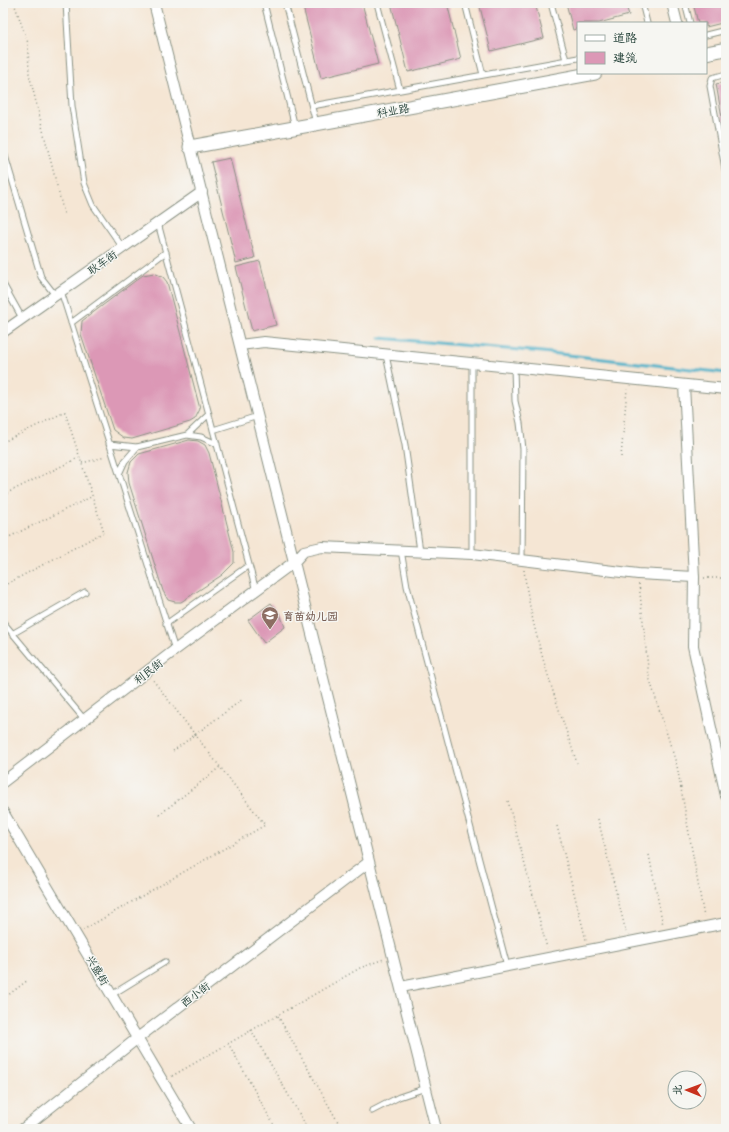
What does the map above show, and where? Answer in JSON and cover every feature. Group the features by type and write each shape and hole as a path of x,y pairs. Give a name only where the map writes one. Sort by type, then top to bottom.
{"street":[{"path":"154,3 436,1129"},
{"path":"672,3 677,22"},
{"path":"707,53 726,49"},
{"name":"科业路","path":"190,147 590,74"},
{"name":"耿车街","path":"3,332 202,192"},
{"path":"240,345 264,342 726,389"},
{"path":"684,385 694,577 693,646 723,763 726,796"},
{"name":"利民街","path":"3,782 175,650 294,562 304,551 322,547 472,554 638,574 694,577"},
{"name":"兴盛街","path":"3,812 139,1037 192,1129"},
{"name":"西小街","path":"23,1129 139,1037 369,862"},
{"path":"401,987 726,923"}],"lane":[{"path":"66,3 72,106 84,183 93,205 122,248"},
{"path":"264,3 296,128"},
{"path":"285,3 316,124"},
{"path":"377,3 400,90"},
{"path":"465,3 483,75"},
{"path":"551,3 566,60"},
{"path":"642,3 647,22"},
{"path":"685,3 690,22"},
{"path":"707,35 726,30"},
{"path":"312,106 577,58"},
{"path":"726,74 712,78 710,86 726,174"},
{"path":"3,149 40,277 58,293 71,323 175,650"},
{"path":"158,223 256,591"},
{"path":"71,323 166,252"},
{"path":"3,284 22,318"},
{"path":"386,355 405,446 420,551"},
{"path":"472,363 472,554"},
{"path":"514,368 515,400 520,423 523,449 522,560"},
{"path":"109,444 138,448 187,434 209,414"},
{"path":"213,430 258,416"},
{"path":"187,434 201,437 217,444"},
{"path":"119,474 125,461 138,448"},
{"path":"401,550 407,586 507,966"},
{"path":"166,624 249,565"},
{"path":"12,634 85,592"},
{"path":"3,622 84,719"},
{"path":"113,994 165,962"},
{"path":"372,1111 399,1097 426,1088"}],"path":[{"path":"14,3 28,43 29,74 64,214"},
{"path":"621,457 627,379"},
{"path":"3,442 65,412 104,532 3,586"},
{"path":"82,463 113,455"},
{"path":"3,494 80,457"},
{"path":"3,540 93,496"},
{"path":"522,560 526,592 547,676 576,763"},
{"path":"638,574 649,677 677,766 706,927"},
{"path":"694,577 726,578"},
{"path":"76,934 265,825 146,672"},
{"path":"173,751 243,699"},
{"path":"159,815 220,767"},
{"path":"508,801 550,958"},
{"path":"598,819 629,942"},
{"path":"557,826 588,950"},
{"path":"650,855 665,935"},
{"path":"164,1081 360,968 393,956"},
{"path":"3,999 28,980"},
{"path":"277,1016 342,1129"},
{"path":"251,1030 308,1129"},
{"path":"228,1043 276,1129"}],"building":[{"path":"302,3 362,3 378,64 321,78"},
{"path":"391,3 447,3 461,59 408,72"},
{"path":"479,3 535,3 544,38 491,51"},
{"path":"566,3 625,3 629,15 603,22 577,22 577,28 573,30"},
{"path":"693,3 726,3 726,22 707,27 707,22 698,22"},
{"path":"726,82 726,134 725,134 716,84"},
{"path":"230,158 255,258 236,263 211,162"},
{"path":"260,261 276,325 252,331 236,267"},
{"path":"154,273 163,277 167,282 200,409 195,419 190,422 132,439 124,438 113,430 81,334 82,321 143,275"},
{"path":"189,440 198,441 205,445 209,453 234,552 234,563 222,575 181,602 175,602 168,600 163,591 129,483 128,472 131,462 139,454"},
{"path":"271,603 280,614 285,627 264,643 248,620"}],"waterway":[{"path":"380,338 542,352 726,373"}],"place":[{"name":"育苗幼儿园","path":"270,630"}]}
